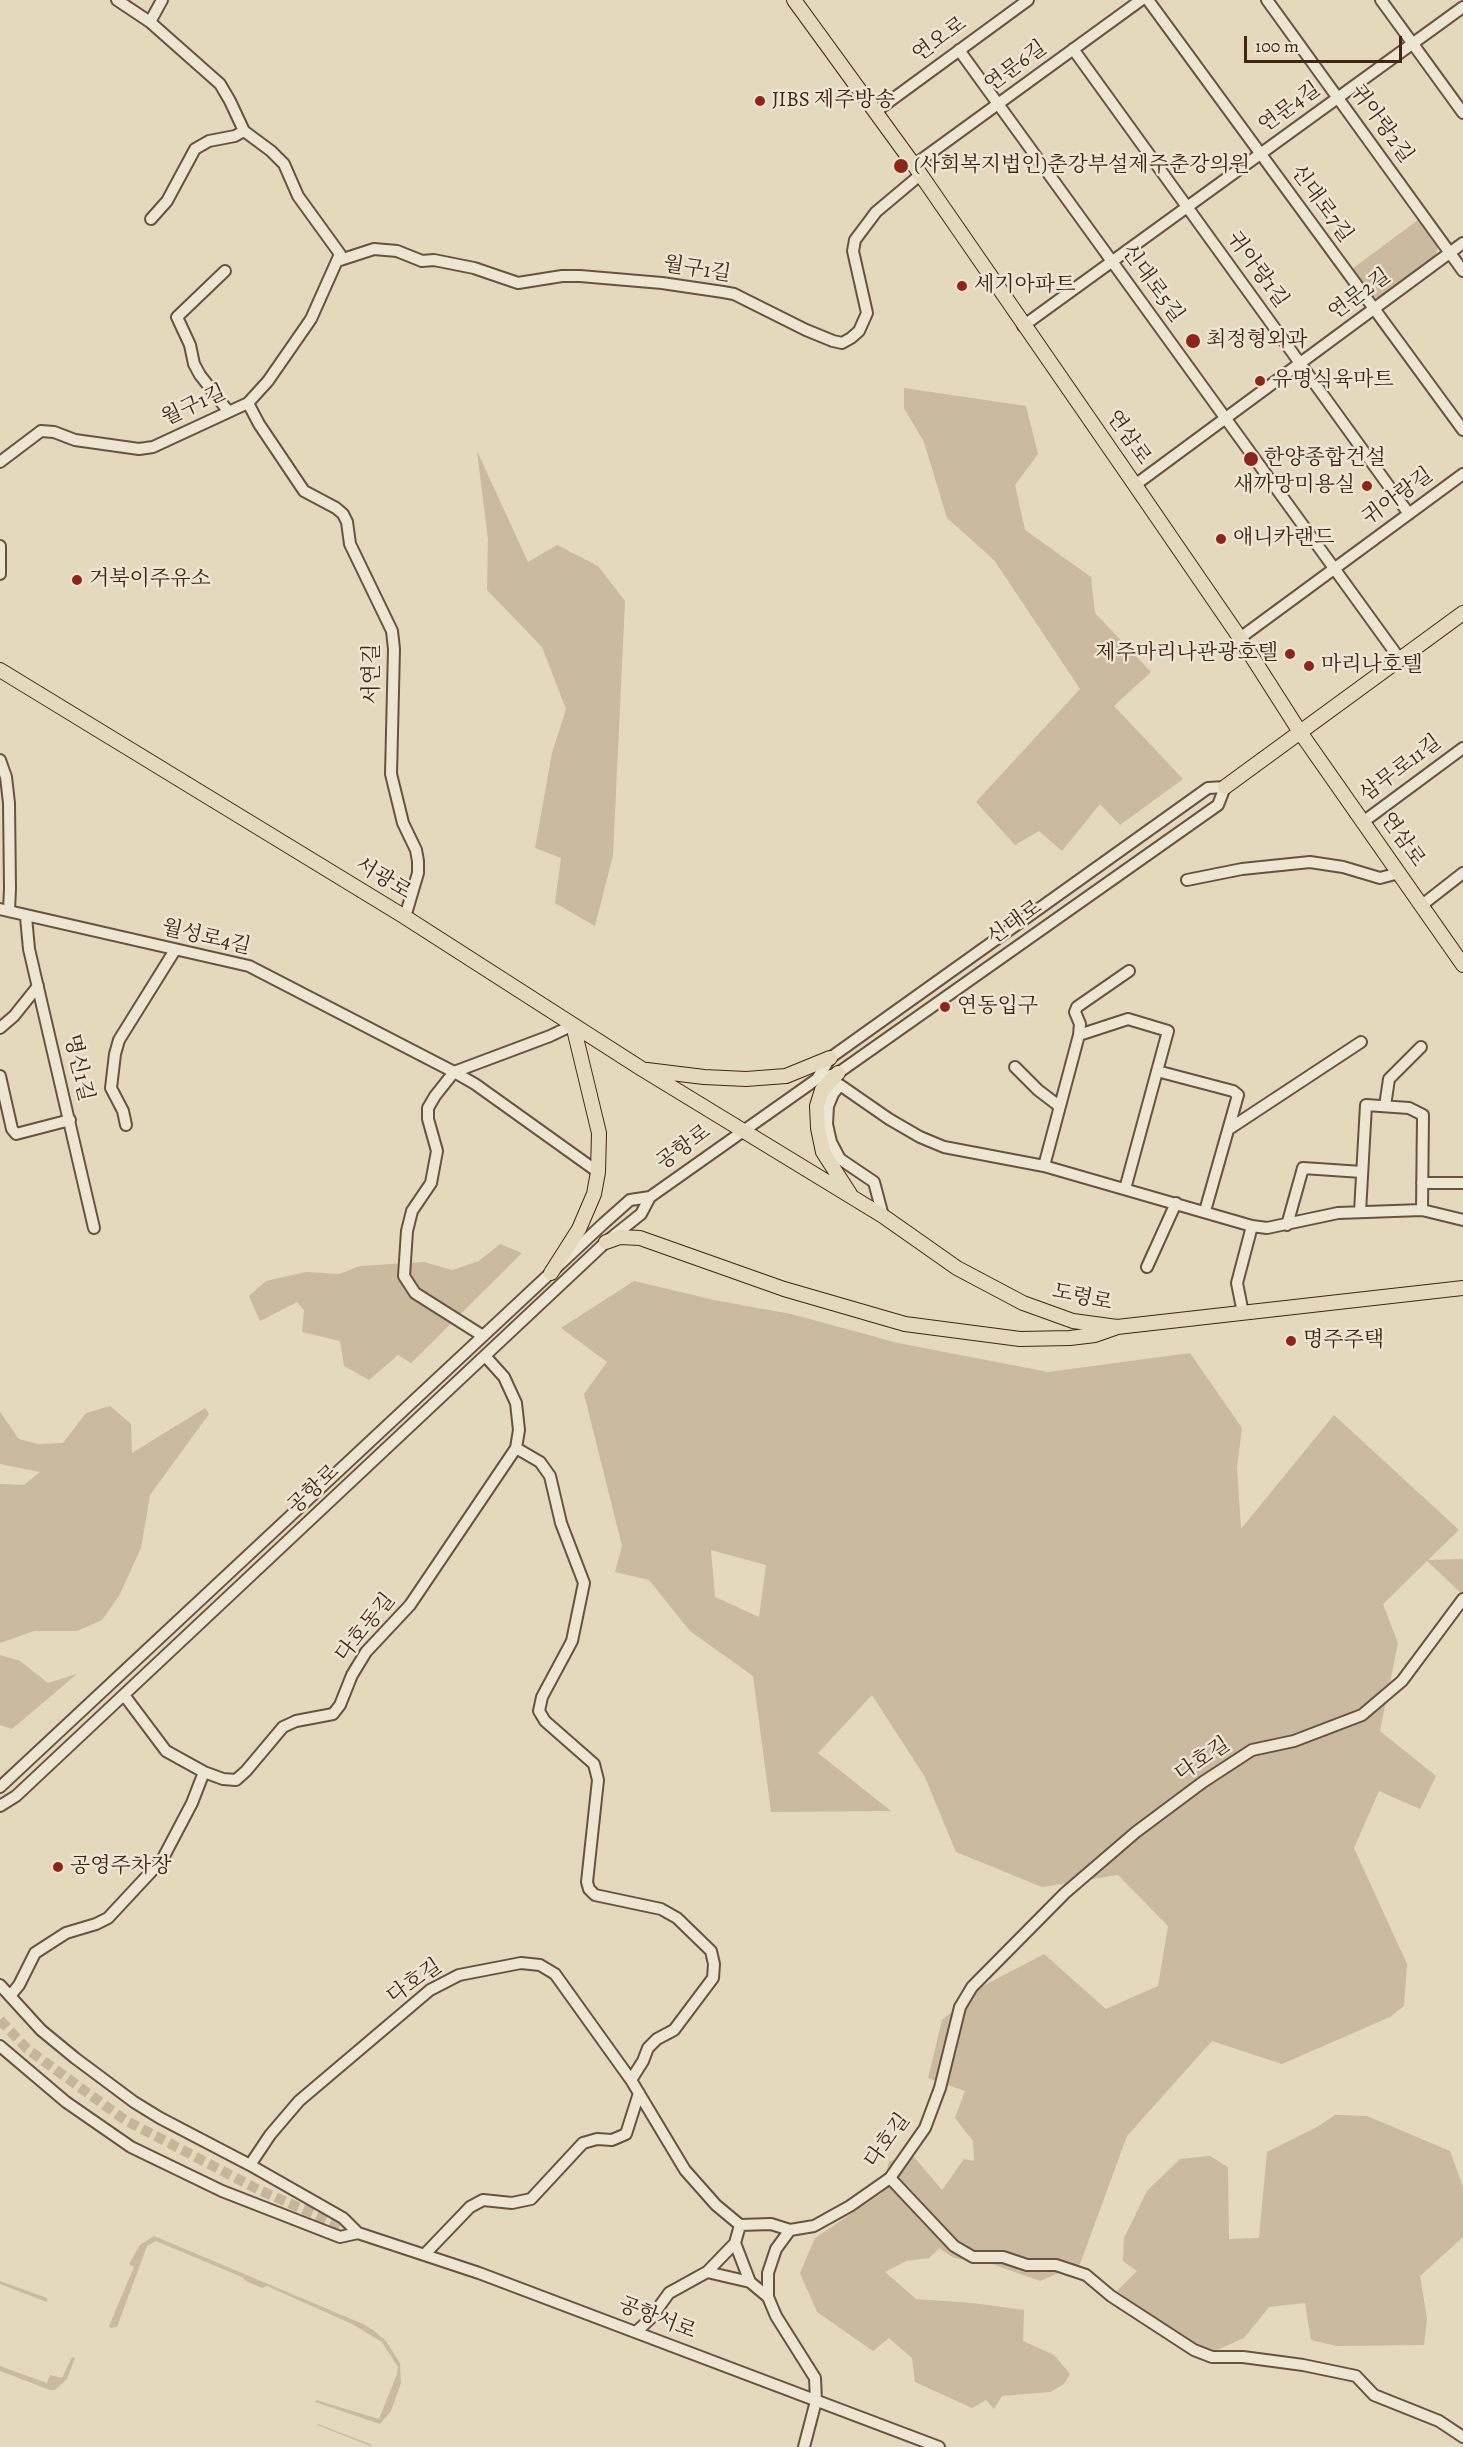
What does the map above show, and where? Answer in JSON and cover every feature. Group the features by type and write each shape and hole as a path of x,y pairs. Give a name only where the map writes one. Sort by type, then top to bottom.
{"main road":[{"name":"연삼로","path":"794,0 917,170 1240,638 1300,732 1463,966"},
{"name":"신대로","path":"1225,787 1399,657 1463,613"},
{"name":"서광로","path":"0,670 405,917 741,1131"},
{"path":"550,1272 579,1229 594,1194 598,1173 599,1132 573,1025"},
{"path":"642,1069 704,1077 747,1079 786,1076 830,1058"},
{"path":"838,1073 822,1090 817,1106 818,1128 823,1152 852,1198"},
{"name":"도령로","path":"741,1131 883,1216 957,1268 1023,1303 1073,1321 1117,1327 1463,1288"},
{"path":"606,1242 620,1237 640,1238 784,1289 905,1324 1020,1339 1095,1335 1117,1327"}],"street":[{"path":"150,22 162,0"},
{"name":"연오로","path":"875,112 1028,0"},
{"name":"연문6길","path":"917,170 998,104 1142,0"},
{"name":"신대로7길","path":"1148,0 1463,430"},
{"name":"귀아랑2길","path":"1267,0 1463,272"},
{"path":"1381,0 1463,113"},
{"path":"118,2 150,22 220,84 244,130 284,164 298,196 340,254 337,261"},
{"name":"연문4길","path":"1023,326 1463,7"},
{"name":"귀아랑1길","path":"1073,50 1409,514"},
{"name":"신대로5길","path":"959,51 1399,657"},
{"path":"151,219 167,201 195,148 209,141 235,136 244,130"},
{"name":"월구1길","path":"0,462 41,431 54,432 75,440 139,449 153,447 248,403 268,381 311,319 337,261 374,249 397,251 422,261 434,260 474,268 518,283 561,276 580,276 723,291 734,294 806,330 842,343 858,331 867,313 853,251 855,240 863,226 917,170"},
{"name":"연문2길","path":"1135,485 1463,243"},
{"path":"225,271 177,317 190,345 194,364 228,411"},
{"name":"서연길","path":"248,403 259,424 304,491 343,514 347,522 350,544 392,631 394,649 391,774 403,823 416,850 418,861 418,873 405,917"},
{"name":"귀아랑길","path":"1240,638 1463,474"},
{"path":"0,546 0,574"},
{"name":"삼무로11길","path":"1363,822 1463,748"},
{"path":"0,760 6,777 9,803 4,910"},
{"name":"신대로","path":"741,1131 817,1079 838,1073 1218,805 1225,787 1208,788 830,1058 817,1079"},
{"path":"1187,880 1242,869 1310,862 1343,867 1380,878 1399,873"},
{"path":"1422,905 1463,873"},
{"name":"월성로4길","path":"4,910 175,951 249,966 475,1084 598,1173"},
{"name":"명신1길","path":"26,916 29,949 94,1228"},
{"path":"126,1125 123,1111 111,1088 115,1054 119,1040 175,951"},
{"path":"1044,1166 1079,1035 1080,1024 1075,1012 1077,1007 1129,971"},
{"path":"0,1028 14,1016 38,986"},
{"path":"1079,1035 1128,1019 1168,1031 1125,1189"},
{"path":"483,1336 415,1293 404,1276 409,1221 412,1211 431,1183 437,1151 428,1119 428,1108 454,1072 573,1025"},
{"path":"1229,1129 1361,1042"},
{"path":"1385,1106 1389,1079 1421,1047"},
{"path":"1015,1067 1038,1090 1059,1106"},
{"path":"1157,1071 1233,1091 1238,1095 1205,1211"},
{"path":"0,1076 12,1130 16,1134 70,1120"},
{"path":"883,1216 874,1182 840,1159 831,1142 827,1124 828,1106 840,1085 889,1119 920,1137 944,1147 1044,1166 1252,1226 1267,1228 1316,1217 1422,1209 1463,1220"},
{"path":"1360,1212 1366,1105 1409,1108 1423,1115 1422,1209"},
{"name":"공항로","path":"0,1806 16,1797 606,1242 641,1214 650,1197 741,1131"},
{"path":"1287,1225 1303,1168 1362,1172"},
{"path":"1422,1183 1462,1184"},
{"name":"공항로","path":"0,1787 550,1272 630,1200 650,1197"},
{"path":"1147,1267 1176,1203"},
{"path":"1244,1313 1237,1283 1252,1226"},
{"path":"485,1356 504,1377 516,1402 519,1430 516,1448 540,1462 550,1476 561,1523 584,1583 572,1641 542,1697 539,1711 545,1721 594,1764 598,1780 589,1889 595,1894 661,1909 677,1918 711,1951 714,1964 713,1978 674,2030 657,2039 648,2048 631,2080"},
{"name":"다호동길","path":"204,1772 223,1779 236,1780 283,1727 296,1721 333,1714 340,1706 352,1675 366,1652 410,1605 516,1448"},
{"name":"다호길","path":"250,2165 270,2135 299,2101 430,1990 459,1975 521,1963 540,1965 555,1974 631,2080 685,2170 716,2205 740,2225 771,2224 790,2230 814,2226 850,2206 890,2178 925,2128 940,2088 960,2007 972,1987 1065,1893 1136,1832 1203,1782 1252,1750 1294,1742 1362,1715 1402,1681 1463,1599"},
{"path":"10,1996 19,1985 35,1953 66,1933 108,1918 162,1860 192,1803 204,1772 166,1751 124,1695"},
{"path":"0,1985 41,2030 134,2102 343,2218 358,2233"},
{"path":"0,2046 66,2102 131,2147 222,2191 340,2237 358,2233"},
{"path":"424,2255 470,2207 483,2200 512,2203 531,2199 583,2143 597,2139 612,2140 626,2134 639,2094"},
{"path":"890,2178 954,2246 973,2257 1003,2258 1027,2265 1056,2265 1086,2275 1111,2296 1194,2350 1212,2357 1243,2357 1303,2365 1356,2376 1374,2395 1438,2421 1463,2437"},
{"path":"636,2332 651,2318 669,2293 706,2272 735,2243 740,2225"},
{"path":"790,2230 776,2248 768,2273 768,2296 776,2316 815,2378 816,2401 804,2447"},
{"name":"공항서로","path":"358,2233 478,2272 939,2447"},
{"path":"735,2243 750,2282"},
{"path":"706,2272 750,2282 768,2296"}],"shaded area":[{"path":"1418,220 1438,247 1435,257 1382,297 1373,297 1352,269"},
{"path":"904,388 1026,406 1038,454 1015,485 1025,530 1091,577 1095,613 1151,672 1114,706 1183,779 1120,825 1100,804 1062,851 1039,831 1015,845 976,802 1080,689 994,560 947,518 924,442 904,408"},
{"path":"477,451 528,562 557,545 598,566 625,601 613,855 595,926 555,903 561,858 535,848 552,753 566,709 542,647 487,590 488,539"},
{"path":"500,1244 522,1253 411,1363 398,1355 369,1380 344,1366 340,1341 302,1332 304,1310 297,1302 260,1321 249,1296 266,1281 306,1272 339,1274 360,1266 424,1262 452,1270 479,1261"},
{"path":"634,1281 714,1300 791,1314 898,1343 1048,1372 1190,1353 1242,1428 1237,1467 1241,1529 1334,1415 1459,1530 1428,1560 1463,1559 1463,1595 1427,1561 1383,1604 1398,1643 1380,1731 1436,1776 1420,1809 1379,1791 1354,1848 1407,1964 1404,2006 1390,2017 1282,2064 1212,2041 1127,2136 1080,2264 1040,2281 992,2264 954,2258 939,2248 929,2258 906,2261 885,2272 916,2299 1024,2310 1023,2341 1054,2355 1070,2374 1064,2384 1050,2392 1002,2396 994,2409 986,2400 972,2408 915,2382 912,2358 889,2338 873,2351 817,2312 800,2273 815,2238 882,2193 889,2161 914,2157 942,2190 964,2159 974,2161 973,2141 955,2118 965,2091 928,2078 942,2020 983,1986 1044,1954 1106,2009 1158,1986 1168,1926 1118,1875 1042,1887 956,1852 925,1777 872,1695 818,1753 891,1811 771,1812 753,1676 690,1631 649,1580 615,1572 622,1546 584,1394 607,1362 561,1328","holes":["711,1550 766,1565 759,1617 715,1597"]},
{"path":"110,1406 131,1424 132,1453 205,1408 209,1414 150,1495 141,1548 119,1596 102,1620 77,1631 34,1631 0,1643 0,1484 24,1485 40,1472 0,1464 0,1412 19,1439 38,1444 63,1443 86,1413"},
{"path":"0,1655 20,1661 48,1683 77,1674 12,1729 0,1725"},
{"path":"1335,2115 1367,2116 1450,2151 1463,2187 1463,2237 1420,2276 1427,2319 1424,2345 1336,2346 1311,2340 1305,2303 1269,2307 1244,2338 1206,2355 1117,2291 1137,2271 1123,2261 1124,2238 1147,2191 1180,2159 1210,2156 1228,2167 1229,2239 1259,2238 1267,2152 1317,2127"},
{"path":"154,2236 373,2330 386,2341 400,2363 401,2383 391,2411 380,2424 315,2402 316,2400 379,2419 398,2367 382,2342 352,2324 267,2286 262,2288 242,2277 156,2241 147,2246 117,2327 111,2328 109,2326 134,2267 129,2264 140,2245"},
{"path":"0,2281 47,2298 47,2302 0,2284"},
{"path":"72,2357 75,2358 67,2379 55,2390 0,2371 0,2366 47,2383 50,2375 62,2378"},
{"path":"317,2425 370,2444 373,2447"}],"tunnel":[{"path":"0,2020 27,2049 125,2120 259,2190 358,2233"}],"place":[{"name":"JIBS 제주방송","path":"760,101"},
{"name":"(사회복지법인)춘강부설제주춘강의원","path":"901,166"},
{"name":"세기아파트","path":"962,286"},
{"name":"최정형외과","path":"1193,341"},
{"name":"유명식육마트","path":"1260,381"},
{"name":"한양종합건설","path":"1251,459"},
{"name":"새까망미용실","path":"1367,486"},
{"name":"애니카랜드","path":"1221,539"},
{"name":"거북이주유소","path":"77,580"},
{"name":"제주마리나관광호텔","path":"1290,654"},
{"name":"마리나호텔","path":"1309,666"},
{"name":"연동입구","path":"945,1007"},
{"name":"명주주택","path":"1291,1341"},
{"name":"공영주차장","path":"58,1867"}]}
